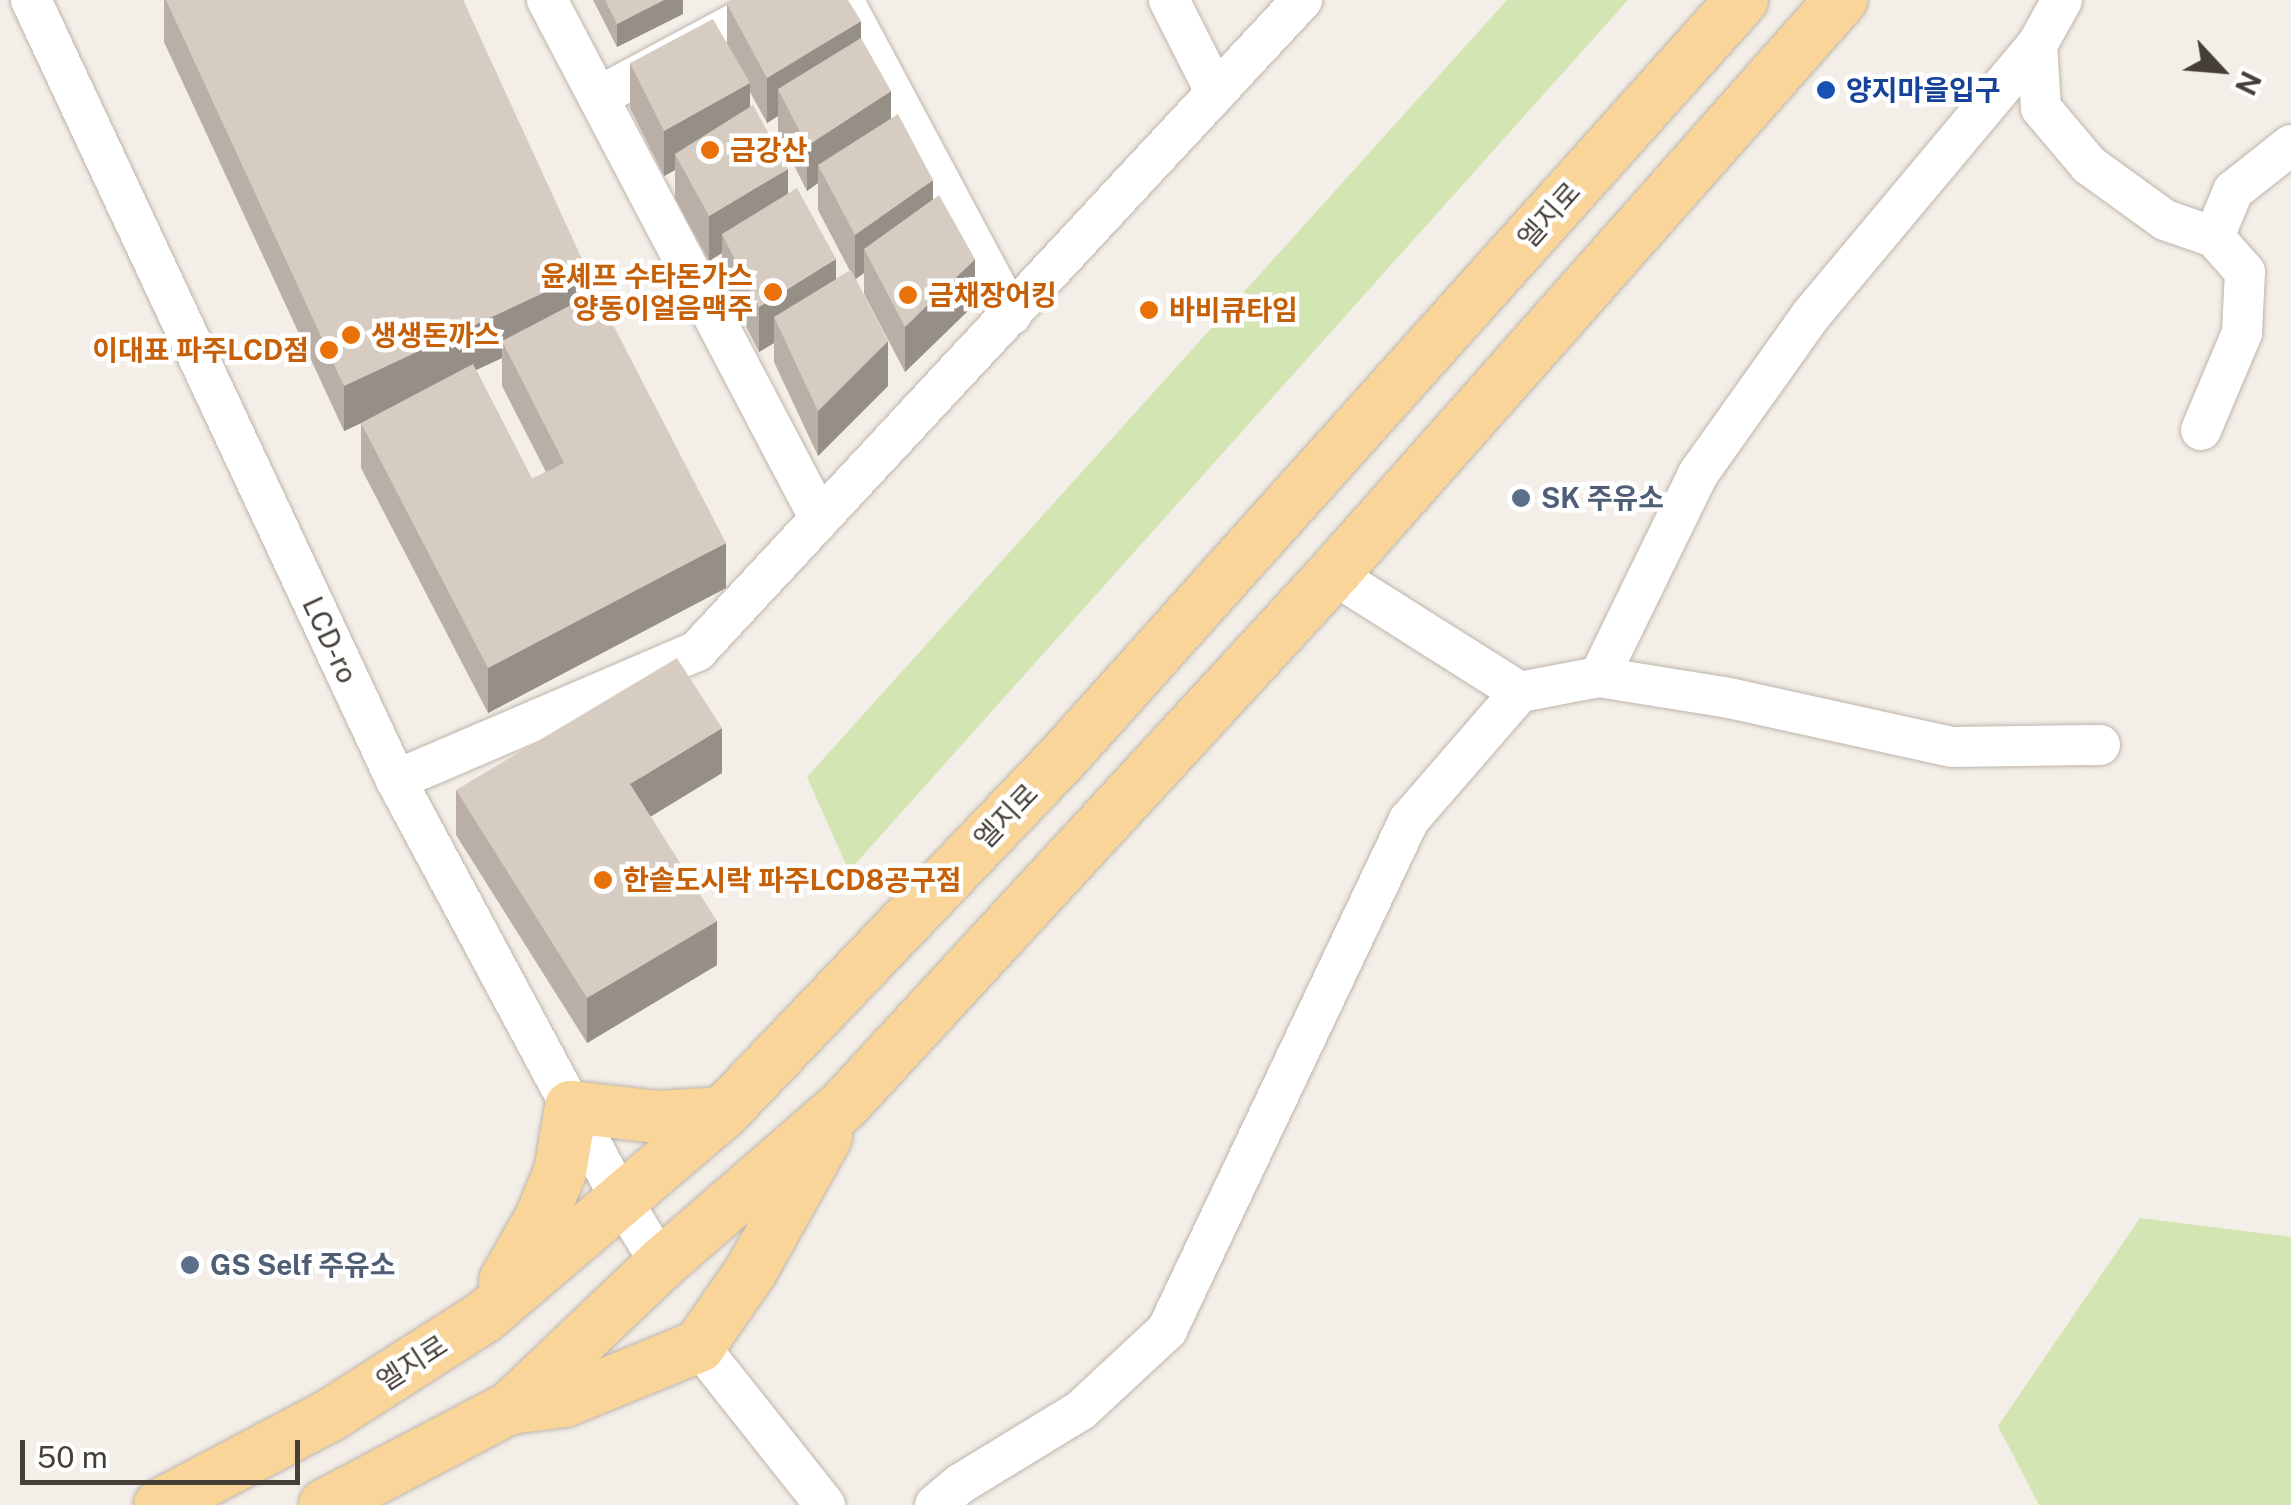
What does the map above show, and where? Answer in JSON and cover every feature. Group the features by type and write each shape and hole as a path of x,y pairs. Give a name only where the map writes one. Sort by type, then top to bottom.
{"main road":[{"name":"엘지로","path":"160,1505 329,1416 484,1316 723,1114 1065,755 1742,0"},
{"path":"325,1505 510,1408 661,1264 844,1105 1333,574 1841,0"},
{"path":"510,1408 564,1401 699,1346 751,1271 844,1105"},
{"path":"484,1316 554,1187 570,1107 658,1118 723,1114"}],"street":[{"name":"LCD-ro","path":"33,0 396,780 570,1107 661,1264"},
{"path":"547,0 820,519"},
{"path":"598,97 779,0"},
{"path":"843,0 1011,314"},
{"path":"1169,0 1216,93"},
{"path":"396,780 698,651 1302,0"},
{"path":"1599,676 1698,474 1811,315 2037,46 2062,0"},
{"path":"2037,46 2041,108 2089,165 2164,220 2214,237 2245,272 2242,333 2201,430"},
{"path":"2214,237 2233,191 2291,146"},
{"path":"1333,574 1520,692"},
{"path":"935,1505 960,1484 1081,1410 1167,1330 1408,820 1520,692 1599,676 1729,698 1952,747 2100,745"},
{"path":"699,1346 825,1505"}],"green space":[{"path":"1507,0 1628,0 849,871 807,777"},
{"path":"2140,1218 2291,1237 2291,1505 2039,1505 1998,1426"}],"building":[{"path":"166,0 463,0 588,272 344,386"},
{"path":"605,0 664,0 617,24"},
{"path":"734,0 848,0 861,21 767,78 727,4"},
{"path":"713,19 750,83 664,131 630,63"},
{"path":"861,38 891,91 807,146 778,89"},
{"path":"753,105 788,169 709,216 675,154"},
{"path":"898,114 933,180 855,235 818,165"},
{"path":"797,188 836,259 759,307 722,234"},
{"path":"939,195 975,259 905,327 864,249"},
{"path":"851,270 888,341 818,411 774,317"},
{"path":"596,292 726,543 488,668 361,423 473,364 532,479 564,463 502,341"},
{"path":"677,658 722,728 630,784 717,921 587,998 456,790"}],"place":[{"name":"양지마을입구","path":"1826,90"},
{"name":"금강산","path":"710,150"},
{"name":"윤셰프 수타돈가스 양동이얼음맥주","path":"773,292"},
{"name":"금채장어킹","path":"908,295"},
{"name":"바비큐타임","path":"1149,310"},
{"name":"생생돈까스","path":"351,335"},
{"name":"이대표 파주LCD점","path":"329,350"},
{"name":"SK 주유소","path":"1521,498"},
{"name":"한솥도시락 파주LCD8공구점","path":"603,880"},
{"name":"GS Self 주유소","path":"190,1265"}]}
